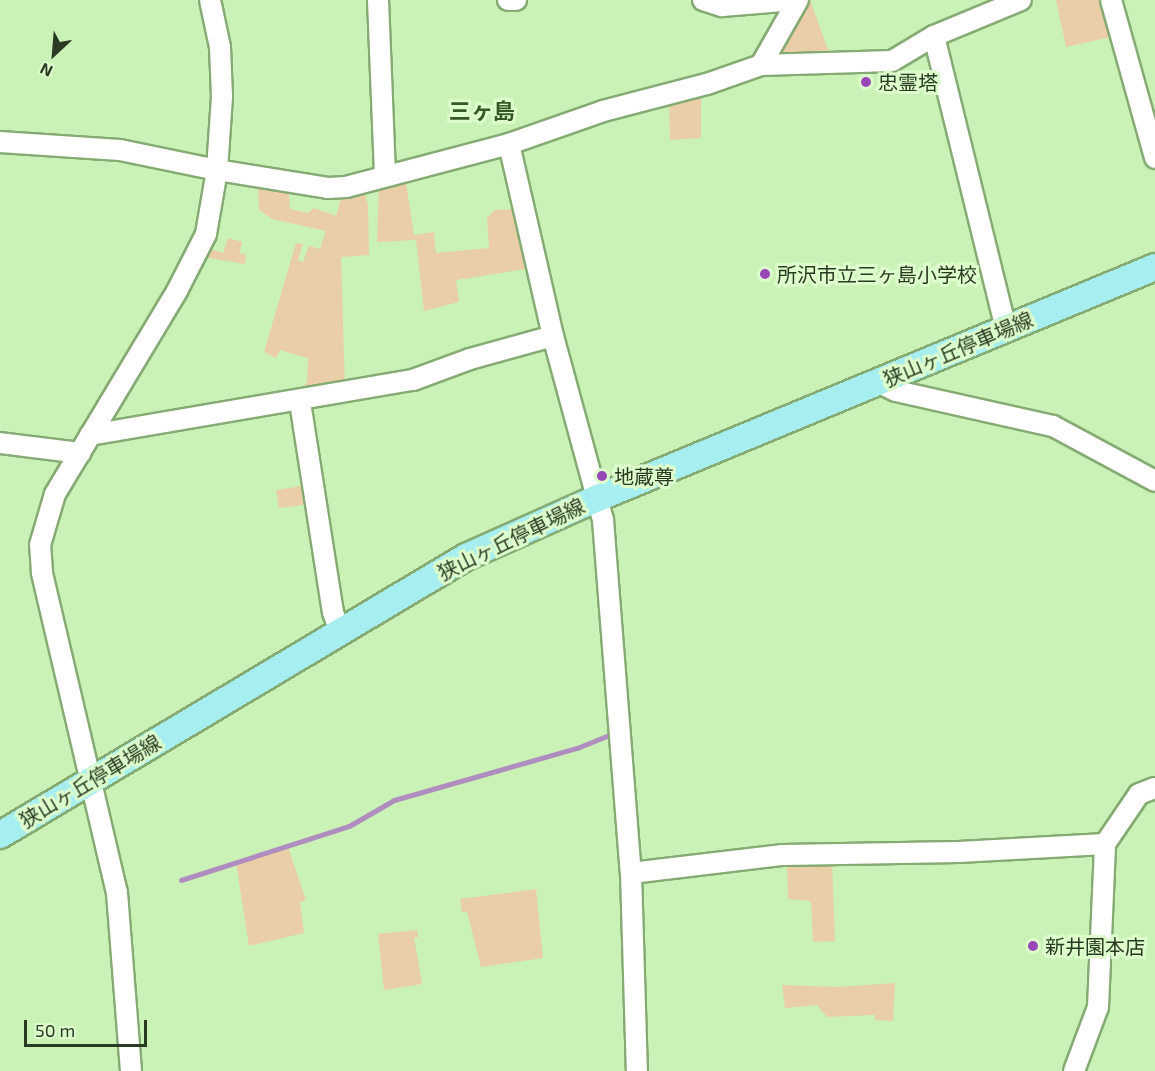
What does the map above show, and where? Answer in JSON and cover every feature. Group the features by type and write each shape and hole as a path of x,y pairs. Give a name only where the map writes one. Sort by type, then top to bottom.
{"main road":[{"name":"狭山ヶ丘停車場線","path":"0,835 466,557 598,498 1155,267"}],"street":[{"path":"131,1071 117,893 88,781 42,572 40,545 55,494 195,259 206,234 217,170 220,47 210,0"},
{"path":"378,0 385,176"},
{"path":"508,0 516,0"},
{"path":"703,0 722,6 797,0"},
{"path":"761,65 797,0"},
{"path":"0,142 120,150 217,170 328,188 385,176 509,144 603,111 707,84 761,65 880,63 934,36 1021,0"},
{"path":"1111,0 1155,159"},
{"path":"934,36 1006,330"},
{"path":"509,144 553,336 598,498 631,873 638,1071"},
{"path":"90,435 300,402 413,380 470,359 553,336"},
{"path":"878,382 896,391 1053,426 1155,482"},
{"path":"300,402 333,612 340,632"},
{"path":"0,443 80,453"},
{"path":"1074,1071 1098,1007 1105,844 1139,794 1155,788"},
{"path":"631,873 783,855 959,852 1105,844"}],"shaded area":[{"path":"810,0 831,58 776,60 801,1"},
{"path":"1056,0 1106,0 1115,36 1066,47"},
{"path":"701,95 701,138 670,140 669,101"},
{"path":"405,176 414,235 434,232 436,253 489,248 487,218 495,210 519,209 532,268 456,280 459,302 424,311 416,240 377,242 379,186"},
{"path":"265,182 288,185 290,209 308,213 314,208 336,216 343,191 363,189 368,204 369,255 341,257 345,389 300,396 307,381 308,358 280,350 276,358 264,352 296,243 303,244 298,260 303,262 309,246 320,249 326,231 272,219 259,210 258,190"},
{"path":"228,238 242,242 240,253 246,255 245,264 204,257 208,248 223,253"},
{"path":"308,485 311,504 279,508 276,490"},
{"path":"288,847 306,900 300,902 304,933 249,946 236,863"},
{"path":"832,861 835,941 813,942 811,901 788,899 787,864"},
{"path":"536,889 543,958 481,967 467,912 462,912 460,899"},
{"path":"417,930 418,937 414,938 422,984 384,990 378,934"},
{"path":"895,983 893,1021 875,1020 875,1015 827,1017 817,1005 785,1008 782,985 838,987"}],"waterway":[{"path":"181,880 349,826 394,800 577,748 612,734"}],"place":[{"name":"忠霊塔","path":"866,82"},
{"name":"所沢市立三ヶ島小学校","path":"765,274"},
{"name":"地蔵尊","path":"602,476"},
{"name":"新井園本店","path":"1033,946"}],"district":[{"name":"三ヶ島","path":"482,111"}]}
